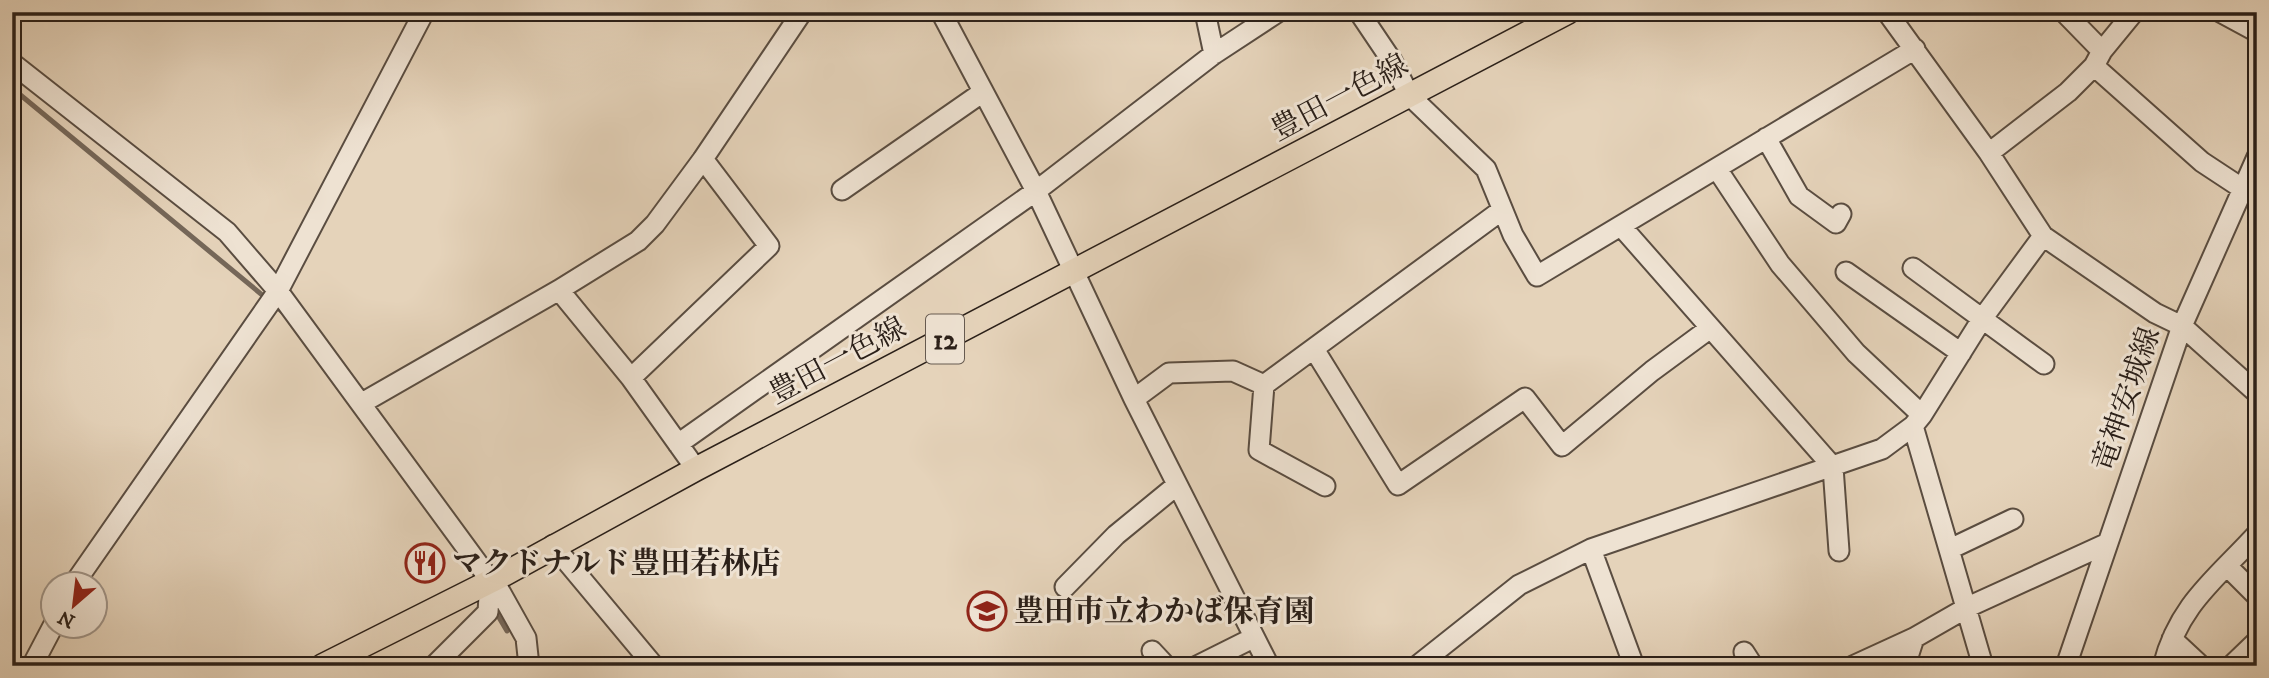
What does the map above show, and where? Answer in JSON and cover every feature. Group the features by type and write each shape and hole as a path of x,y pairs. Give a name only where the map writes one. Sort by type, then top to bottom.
{"main road":[{"name":"豊田一色線","path":"322,666 491,580 696,469 1568,12"}],"street":[{"path":"83,570 278,291 424,12"},
{"path":"362,403 559,290 638,241 655,225 703,159 802,12"},
{"path":"942,12 1036,191 1134,399 1269,666"},
{"path":"1205,12 1214,54"},
{"path":"678,444 1036,191 1214,54 1278,12"},
{"path":"1359,12 1392,61 1409,95 1486,169 1502,210 1537,276 1915,49"},
{"path":"1887,12 1989,153 2043,236 2155,313 2182,326 2257,393"},
{"path":"2064,12 2098,58 2202,162 2243,189"},
{"path":"1989,153 2068,92 2134,12"},
{"path":"2220,12 2257,32"},
{"path":"12,64 211,217 278,291 491,580 526,638 529,666"},
{"path":"842,190 983,92"},
{"path":"1766,138 1799,196 1836,223 1841,214"},
{"path":"631,378 769,246 703,159"},
{"name":"竜神安城線","path":"2066,666 2182,326 2255,167"},
{"path":"1717,169 1780,264 1918,420 1983,666"},
{"path":"1325,486 1259,450 1264,385 1502,210"},
{"path":"1621,226 1833,467 1839,551"},
{"path":"1417,666 1519,585 1591,549 1882,449 1918,420 1982,319 2043,236"},
{"path":"1913,268 2044,364"},
{"path":"1846,272 1961,354"},
{"path":"559,290 631,378 696,469"},
{"path":"1314,349 1398,485 1525,398 1562,446 1652,371 1709,329"},
{"path":"1134,399 1169,373 1233,371 1264,385"},
{"path":"1066,587 1116,535 1177,485"},
{"path":"1950,549 2013,519"},
{"path":"2163,666 2172,639 2189,604 2257,534"},
{"path":"1853,666 1914,638 1968,607 2108,542"},
{"path":"553,545 654,666"},
{"path":"1591,549 1634,666"},
{"path":"2227,566 2257,596"},
{"path":"433,666 488,612 491,580"},
{"path":"1197,666 1253,638"},
{"path":"1905,666 1914,638"},
{"path":"2172,639 2201,666"},
{"path":"32,666 45,640"},
{"path":"2231,666 2257,641"},
{"path":"1152,651 1166,666"}],"waterway":[{"path":"12,88 284,313"},
{"path":"494,609 507,631"}],"place":[{"name":"マクドナルド豊田若林店","path":"425,563"},
{"name":"豊田市立わかば保育園","path":"987,611"}]}
